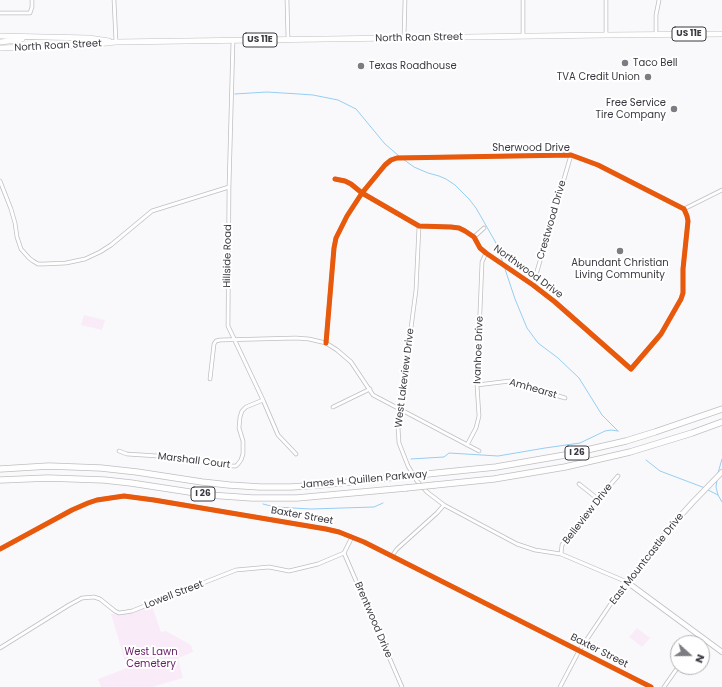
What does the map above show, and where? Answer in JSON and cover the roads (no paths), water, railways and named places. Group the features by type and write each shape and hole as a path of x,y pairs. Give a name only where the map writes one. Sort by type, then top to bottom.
{"highway":[{"name":"James H. Quillen Parkway","path":"0,469 49,466 101,468 229,485 260,487 320,485 496,467 565,455 686,423 722,409"},
{"name":"James H. Quillen Parkway","path":"0,480 48,478 104,480 208,495 230,497 297,498 435,486 494,479 566,467 645,448 722,422"}],"main road":[{"name":"North Roan Street","path":"0,48 88,45 116,42 722,34"},
{"name":"North Roan Street","path":"0,36 89,38 116,42"},
{"path":"0,42 29,37"}],"street":[{"path":"0,13 30,12 32,0"},
{"path":"114,0 116,42"},
{"path":"287,0 288,39"},
{"path":"404,38 405,0"},
{"path":"523,0 523,36"},
{"path":"606,0 606,35"},
{"path":"656,34 656,15 659,0"},
{"name":"Hillside Road","path":"233,40 229,187 228,326 278,435 296,454"},
{"name":"Sherwood Drive","path":"326,343 336,238 347,216 362,193 385,165 391,160 397,158 571,155 598,165 684,209"},
{"name":"Crestwood Drive","path":"533,285 571,155"},
{"path":"335,179 351,184 362,193 419,226"},
{"path":"0,181 11,209 17,237 22,249 33,262 38,264 66,263 90,257 111,245 152,211 229,187"},
{"path":"684,209 722,190"},
{"name":"Northwood Drive","path":"419,226 459,228 474,237 480,248 555,302 632,369 661,334 683,293 683,269 688,221 684,209"},
{"name":"West Lakeview Drive","path":"419,226 416,290 398,427 399,443 403,455 417,482 444,505 516,544 535,550 560,554 627,582"},
{"path":"474,237 484,228"},
{"name":"Ivanhoe Drive","path":"467,445 476,428 479,416 477,384 482,262 486,253"},
{"path":"210,379 214,344 216,341 296,338 326,343 351,362 373,395 479,451"},
{"name":"Amhearst","path":"477,384 510,381 565,398"},
{"path":"333,407 370,389"},
{"name":"Marshall Court","path":"119,451 127,454 173,456 236,466 241,460 244,447 238,422 242,411 246,407 263,400"},
{"name":"East Mountcastle Drive","path":"560,687 579,651 614,599 674,523 722,472"},
{"name":"Belleview Drive","path":"560,554 562,545 618,476"},
{"path":"579,484 598,499"},
{"name":"Baxter Street","path":"0,549 72,510 88,503 96,500 124,496 326,529 364,542 651,687"},
{"path":"392,556 397,549 444,505"},
{"path":"344,553 352,537"},
{"name":"Lowell Street","path":"0,648 69,604 82,598 94,597 100,599 119,613 132,611 236,570 268,567 289,571 318,564 344,553"},
{"name":"Brentwood Drive","path":"344,553 402,687"},
{"path":"627,582 699,635"},
{"path":"710,643 722,652"},
{"path":"664,687 672,675"}],"waterway":[{"path":"235,94 267,92 313,95 338,100 356,109 385,144 399,156"},
{"path":"403,159 414,167 446,179 455,185 469,199 476,208 496,243 503,263"},
{"path":"504,266 527,328 538,343 558,358 579,378 602,415 618,431"},
{"path":"411,459 444,457 449,453 498,456 580,443 605,431 618,431"},
{"path":"718,473 722,459"},
{"path":"646,460 660,471 705,488"},
{"path":"717,480 716,487 722,502"},
{"path":"708,490 718,495"},
{"path":"263,504 275,507 311,509 374,507 383,503"}],"place":[{"name":"Taco Bell","path":"625,63"},
{"name":"Texas Roadhouse","path":"361,66"},
{"name":"TVA Credit Union","path":"648,77"},
{"name":"Free Service Tire Company","path":"674,109"},
{"name":"Abundant Christian Living Community","path":"620,251"}],"park label":[{"name":"West Lawn Cemetery","path":"151,658"}]}
